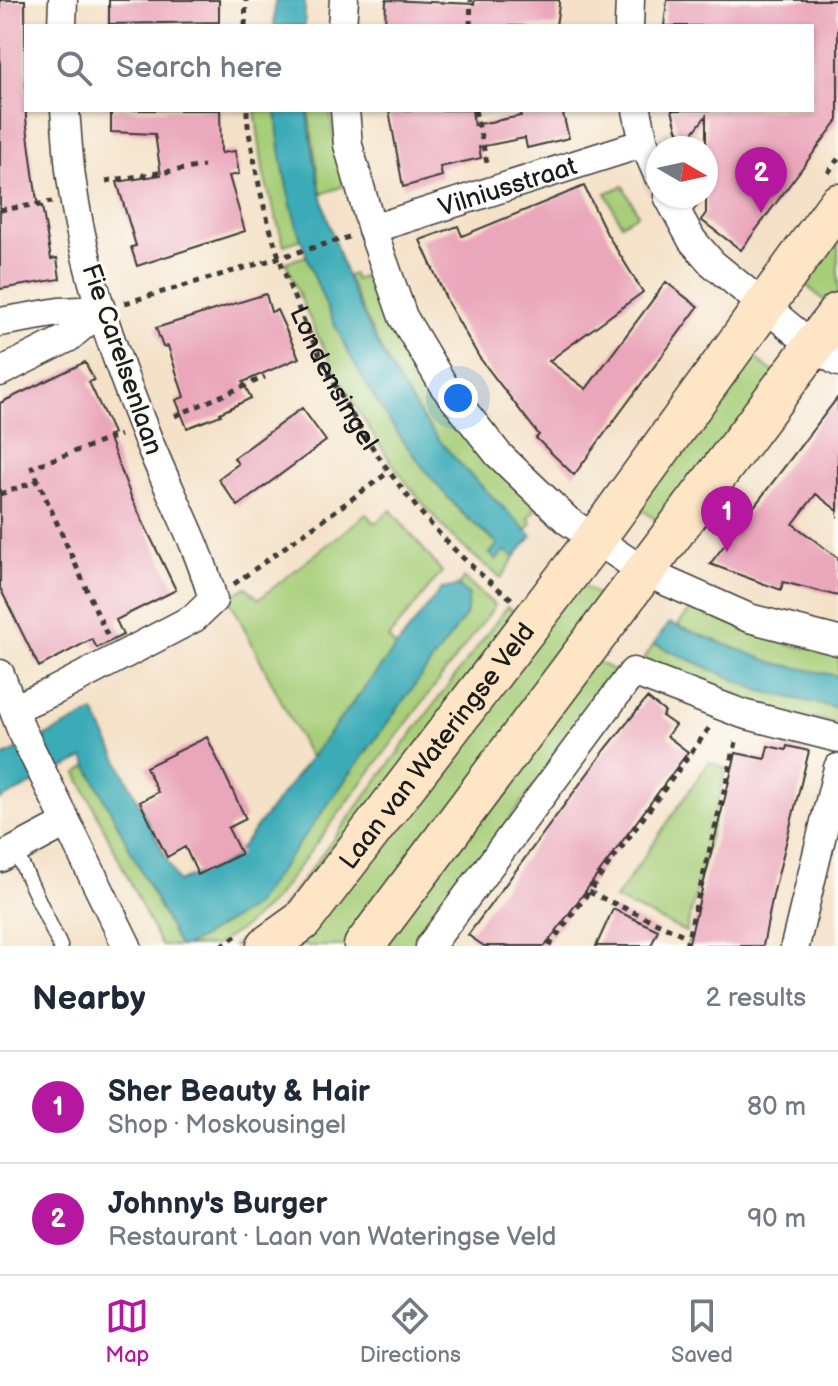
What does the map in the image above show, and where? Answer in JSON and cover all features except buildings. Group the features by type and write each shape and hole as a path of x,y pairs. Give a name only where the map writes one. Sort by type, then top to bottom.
{"street":[{"path":"62,24 63,0"},
{"path":"342,24 344,0"},
{"path":"629,24 630,0"},
{"name":"Fie Carelsenlaan","path":"65,112 71,178 89,269 101,310 144,427 205,567 213,600"},
{"path":"345,112 359,234 444,386 498,454 568,521 643,571 749,618 838,641"},
{"path":"637,112 646,148"},
{"name":"Vilniusstraat","path":"359,234 644,143"},
{"name":"Laan van Wateringse Veld","path":"267,946 302,921 596,538 838,204"},
{"path":"681,208 692,240 712,263 826,354"},
{"path":"0,322 59,312 101,310"},
{"path":"0,372 68,338 101,310"},
{"path":"364,946 643,571 826,354 838,313"},
{"path":"18,719 54,691 194,618 213,600"},
{"path":"437,944 633,672 734,710 838,738"},
{"path":"0,674 47,783 127,946"},
{"path":"795,946 838,768"},
{"path":"8,854 66,823"}],"lane":[{"path":"8,854 60,946"}],"path":[{"path":"245,24 246,0"},
{"path":"470,24 471,0"},
{"name":"Londensingel","path":"247,112 258,182 277,258 309,333 350,412 389,472 446,541 509,597"},
{"path":"475,112 494,191"},
{"path":"106,181 204,166"},
{"path":"0,210 53,202"},
{"path":"101,310 359,234"},
{"path":"175,416 265,377"},
{"path":"118,658 32,467 144,427"},
{"path":"213,600 389,472"},
{"path":"0,494 38,481"},
{"path":"549,946 734,710"},
{"path":"686,946 734,710"},
{"path":"589,892 688,937"}],"green space":[{"path":"255,112 276,112 285,172 302,239 284,245 264,176"},
{"path":"308,112 330,112 344,186 321,194"},
{"path":"623,186 638,214 621,224 606,193"},
{"path":"838,225 838,301 833,308 799,279"},
{"path":"307,256 346,349 462,513 498,544 490,553 505,550 515,557 501,578 459,543 421,501 354,403 316,333 286,262"},
{"path":"371,273 411,356 449,414 480,453 537,507 529,518 532,523 526,531 449,451 402,388 347,276 353,274 355,280"},
{"path":"746,351 780,377 667,528 634,504"},
{"path":"391,510 442,572 388,638 396,647 310,758 229,598 246,587 259,599 366,514 375,523"},
{"path":"464,578 495,606 273,901 243,928 214,946 187,946 253,907 469,595 458,586"},
{"path":"575,580 611,604 348,946 290,946"},
{"path":"507,607 522,617 309,900 249,946 233,946 278,913"},
{"path":"691,609 790,645 838,653 838,676 774,663 677,626"},
{"path":"654,644 761,691 838,708 838,724 733,700 642,662"},
{"path":"590,658 613,670 614,679 414,946 370,946"},
{"path":"709,762 726,769 686,932 615,899"},
{"path":"88,766 179,946 161,946 77,773"}],"water":[{"path":"275,0 305,0 305,24 274,24"},
{"path":"276,112 308,112 321,192 332,233 362,311 401,385 436,436 532,536 515,557 505,551 496,560 490,554 498,544 461,512 425,470 362,376 335,326 313,273 295,219 283,165"},
{"path":"458,586 469,595 466,615 253,907 187,946 179,946 84,758 0,800 0,758 94,712 178,882 232,859 441,589"},
{"path":"669,623 774,663 838,676 838,708 761,691 654,644"}],"place":[{"name":"Johnny's Burger","path":"761,213"},
{"name":"Sher Beauty & Hair","path":"727,552"}]}
